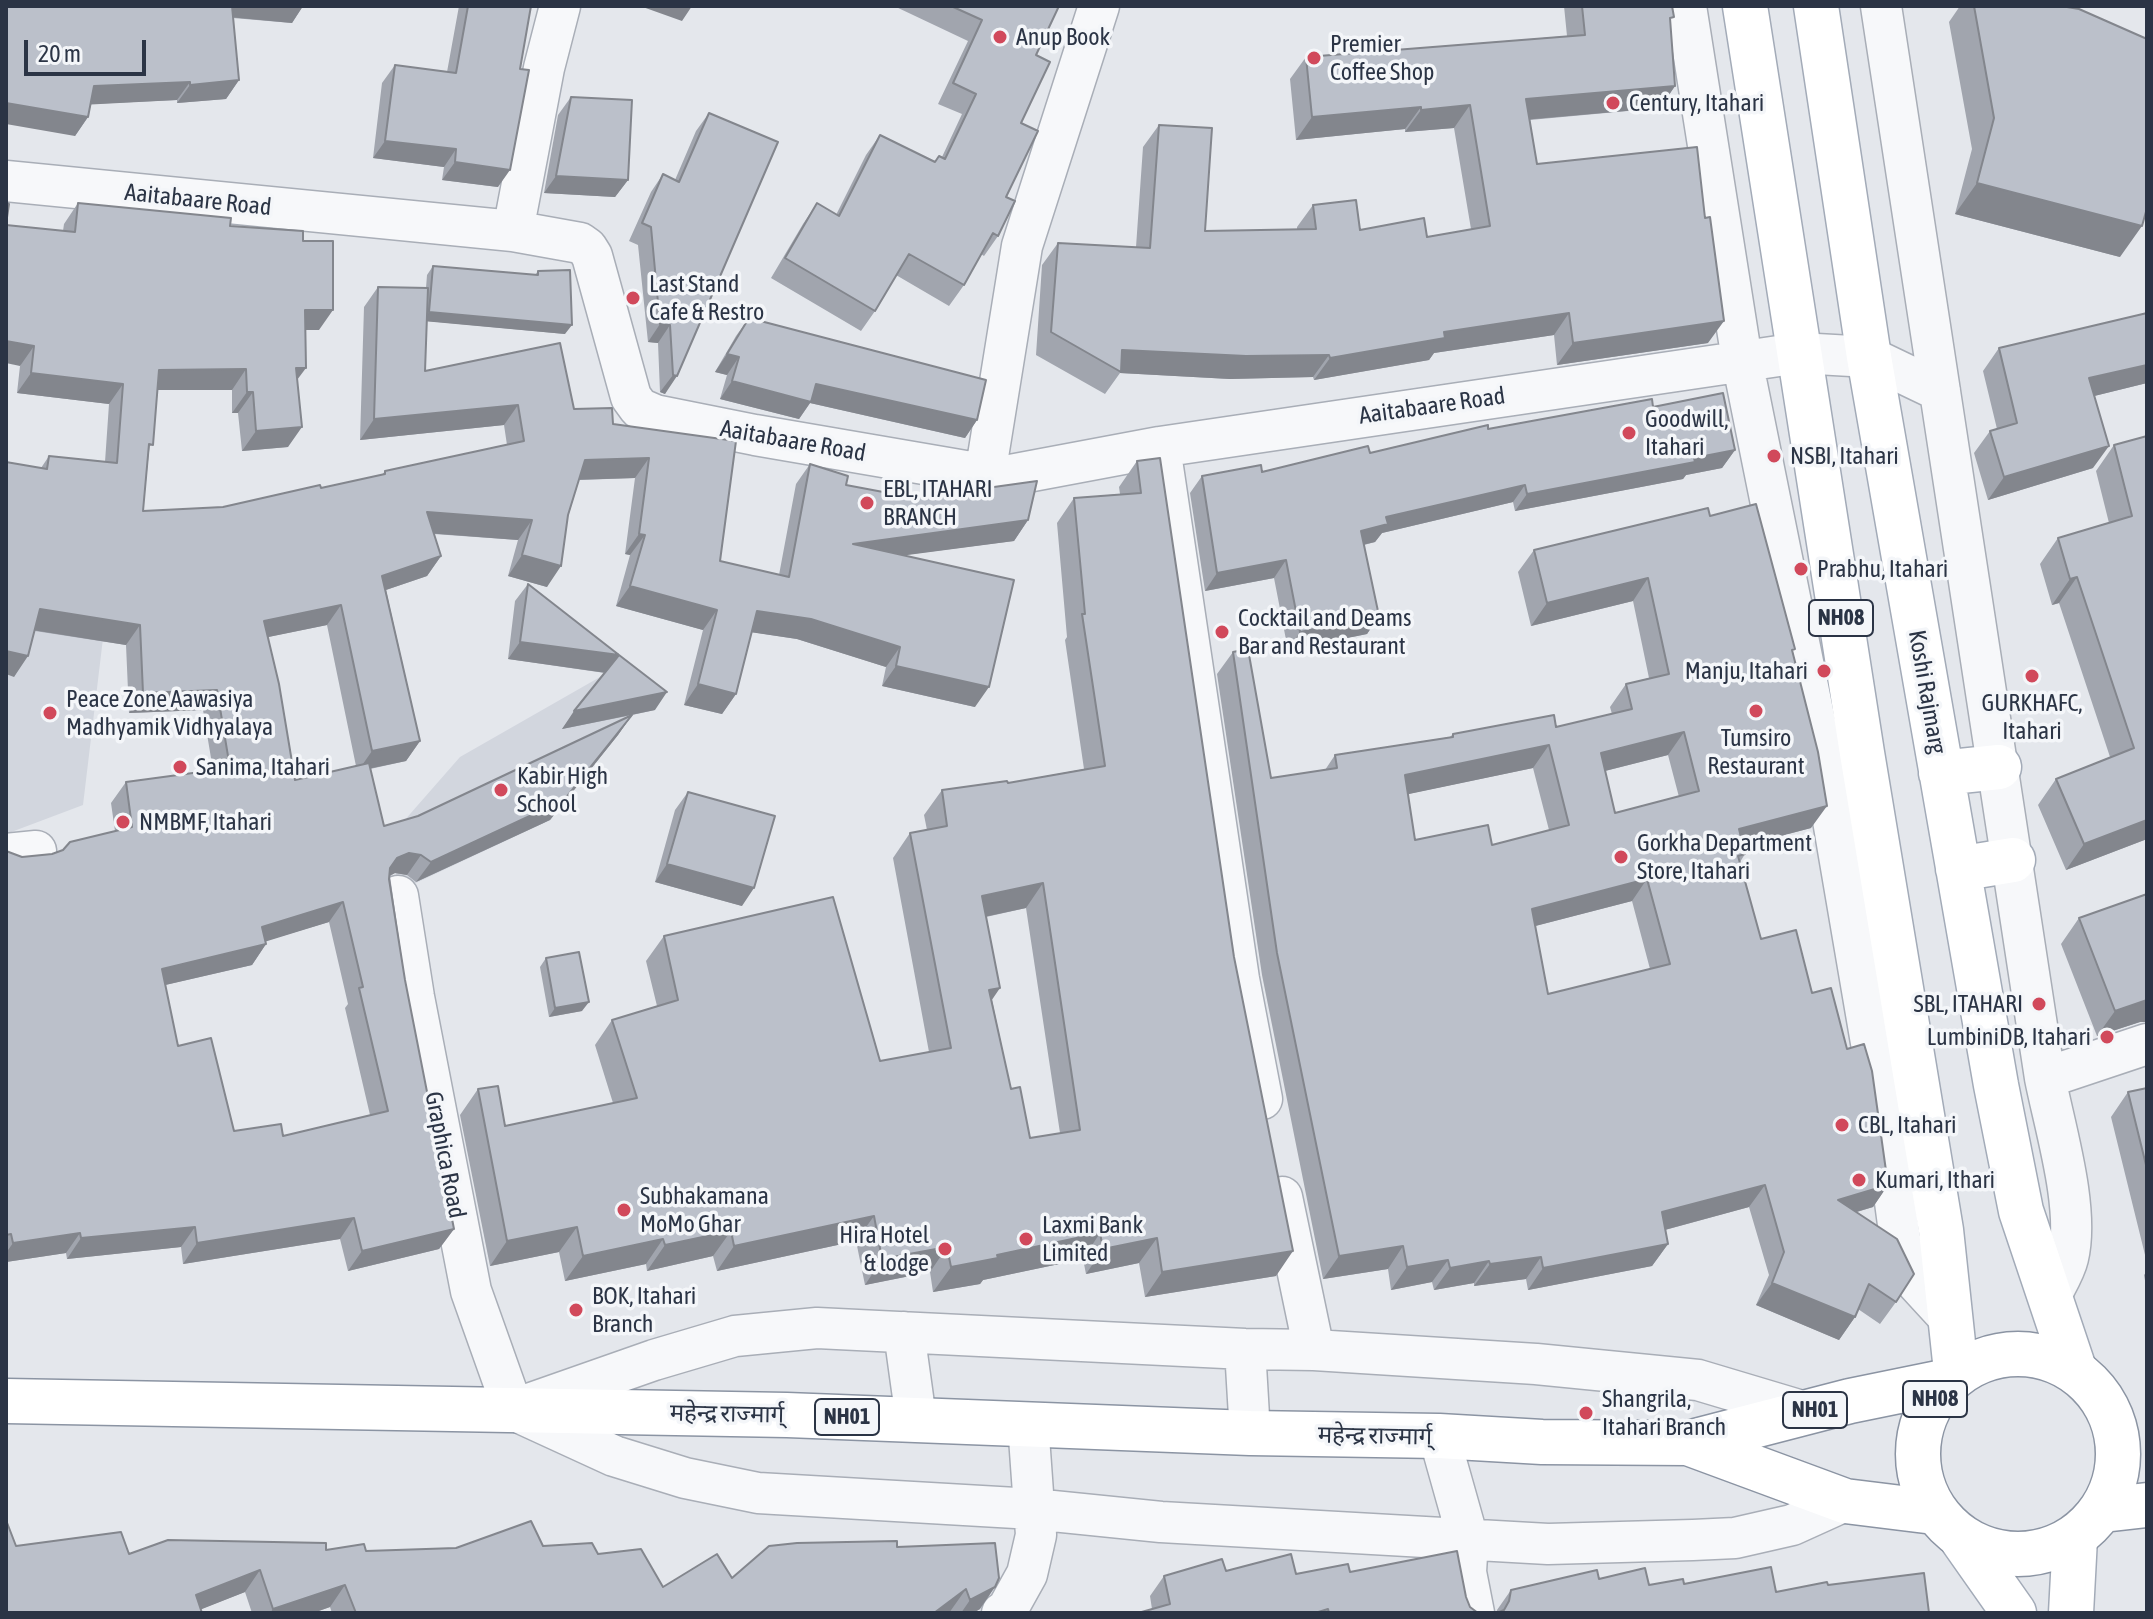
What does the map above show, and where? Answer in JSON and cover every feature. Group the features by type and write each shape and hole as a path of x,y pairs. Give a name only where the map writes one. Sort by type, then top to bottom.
{"main road":[{"name":"NH08","path":"1745,6 1941,1230 1951,1320 1950,1377 1918,1435 1918,1475 1948,1525 2014,1613"},
{"name":"Koshi Rajmarg","path":"1816,6 1869,357 2021,1211 2050,1297 2088,1383"},
{"path":"1941,773 1999,767"},
{"path":"1958,869 2013,860"},
{"name":"NH08","path":"1950,1377 1997,1355 2037,1354 2088,1383"},
{"name":"महेन्द्र राज्मार्ग्","path":"6,1401 916,1419 1250,1433 1688,1443 1950,1377"},
{"path":"2088,1383 2147,1412"},
{"path":"2071,1613 2089,1524 2118,1473 2118,1433 2088,1383"},
{"name":"महेन्द्र राज्मार्ग्","path":"1688,1443 1845,1501 1948,1525"},
{"path":"1948,1525 1999,1554 2039,1554 2089,1524 2147,1505"}],"street":[{"path":"513,231 544,68 560,6"},
{"path":"985,475 1022,246 1099,6"},
{"path":"1686,6 1742,360 1822,756 1883,1113 1900,1239 1905,1260 1917,1283 1951,1320"},
{"path":"1881,6 2045,1078 2069,1200 2071,1227 2068,1259 2050,1297"},
{"name":"Aaitabaare Road","path":"6,181 513,231 580,243 592,256 631,397 639,408 655,415 755,435 985,475 1009,475 1160,447 1742,360 1799,353 1869,357"},
{"path":"1869,357 1940,391"},
{"path":"1160,447 1239,979 1314,1350"},
{"name":"Graphica Road","path":"398,896 414,997 471,1291 513,1409"},
{"path":"2045,1078 2147,1044"},
{"path":"513,1409 654,1360 735,1336 817,1328 1314,1350 1536,1364 1698,1380 1805,1412"},
{"path":"904,1332 916,1419"},
{"path":"1245,1349 1250,1433"},
{"path":"513,1409 614,1456 685,1478 758,1493 1033,1509 1161,1522 1548,1544 1735,1538 1792,1525 1845,1501"},
{"path":"1002,1613 1007,1610 1027,1574 1036,1535 1028,1423"},
{"path":"1439,1436 1468,1539 1466,1572 1474,1613"}],"shaded area":[{"name":"Peace Zone Aawasiya Madhyamik Vidhyalaya","path":"107,605 83,805 6,834 6,616"},
{"name":"Kabir High School","path":"607,673 644,702 544,823 403,889 382,846 460,757"}],"building":[{"path":"6,6 232,6 239,80 190,85 190,82 94,86 88,117 6,103"},
{"path":"468,6 531,6 520,69 529,70 510,170 455,162 456,149 385,141 395,65 456,73"},
{"path":"951,6 1059,6 1036,55 1050,62 1021,123 1038,131 1006,197 1015,201 998,236 993,233 964,285 909,254 875,311 785,258 817,203 839,216 880,135 935,162 939,156 945,159 976,94 953,83 982,20"},
{"path":"1582,6 1672,6 1674,17 1670,18 1675,86 1526,99 1537,164 1697,147 1705,218 1710,217 1724,321 1573,343 1569,313 1444,332 1445,338 1330,358 1329,355 1246,356 1122,350 1121,372 1051,332 1058,243 1150,248 1159,125 1212,128 1205,231 1316,229 1313,205 1356,200 1360,230 1424,218 1427,237 1490,226 1470,105 1312,117 1306,57 1585,35"},
{"path":"1974,6 2061,6 2079,9 2147,39 2147,208 2142,226 1977,183 1994,118"},
{"path":"571,97 632,100 628,180 556,176"},
{"path":"709,113 778,142 677,376 673,375 670,325 660,324 651,227 642,223 663,174 679,182"},
{"path":"78,203 231,218 230,226 303,231 303,241 333,241 333,310 305,310 306,368 296,368 302,427 256,431 253,392 247,392 246,369 159,370 153,445 149,444 143,511 223,507 385,474 385,471 524,441 518,405 374,419 378,287 428,288 425,371 560,343 574,409 612,408 613,424 736,441 720,561 789,577 810,464 848,476 846,485 915,498 1037,481 1028,520 853,544 1014,580 989,687 896,666 900,647 811,619 757,611 736,694 698,684 717,610 630,586 645,535 639,534 649,458 585,460 568,515 561,566 522,555 532,520 427,512 441,556 382,576 420,741 372,751 341,605 264,621 279,684 295,780 369,763 384,826 418,816 632,715 564,800 431,862 421,855 409,853 397,858 390,868 389,879 405,980 454,1229 362,1251 354,1218 197,1243 195,1227 81,1238 80,1233 13,1243 11,1234 6,1235 6,851 22,857 52,854 63,850 70,842 132,827 126,782 230,768 217,690 143,693 140,625 40,609 28,656 6,651 6,462 47,469 49,456 117,463 123,384 31,373 34,346 6,341 6,225 75,232","holes":["343,902 363,987 359,988 388,1111 283,1136 281,1124 234,1131 211,1038 178,1046 162,969 266,944 262,927"]},
{"path":"433,266 538,275 538,271 570,270 572,325 429,312"},
{"path":"2147,313 2147,365 2089,378 2109,446 2004,477 1990,431 2017,423 1999,348"},
{"path":"749,318 986,380 977,420 816,384 811,402 732,381 739,357 727,354"},
{"path":"1723,393 1735,450 1694,458 1695,462 1527,494 1525,485 1386,517 1388,524 1361,531 1379,616 1300,632 1286,560 1217,573 1202,476 1261,465 1262,472 1368,446 1370,453 1488,425 1488,429 1652,399 1653,407"},
{"path":"2147,436 2147,820 2084,844 2056,779 2134,748 2077,577 2070,579 2058,538 2132,516 2114,445"},
{"path":"1160,458 1234,957 1293,1251 1162,1272 1157,1238 1103,1249 1100,1233 951,1267 947,1247 882,1259 874,1216 734,1246 731,1231 665,1245 663,1239 583,1256 577,1227 507,1241 478,1089 498,1086 505,1126 637,1098 612,1020 678,1000 664,936 833,897 880,1061 951,1048 910,833 947,826 942,790 1008,783 1105,766 1082,614 1085,614 1074,498 1141,493 1137,461","holes":["1043,883 1080,1130 1030,1138 1020,1087 1011,1089 989,990 1000,988 982,896"]},
{"path":"1756,504 1795,649 1792,650 1818,752 1827,806 1739,829 1745,854 1738,856 1761,939 1796,930 1812,993 1831,988 1847,1049 1864,1044 1872,1071 1888,1185 1838,1200 1897,1239 1914,1274 1896,1302 1869,1284 1855,1317 1772,1283 1784,1252 1765,1185 1662,1212 1668,1244 1543,1268 1541,1257 1450,1268 1448,1260 1407,1267 1403,1246 1339,1256 1277,953 1233,652 1248,649 1271,778 1337,768 1335,755 1453,737 1453,734 1554,715 1556,727 1632,709 1626,684 1669,674 1648,578 1547,603 1534,550 1708,508 1710,516","holes":["1684,732 1699,791 1615,813 1601,753","1549,745 1569,825 1492,845 1488,825 1415,840 1405,775","1647,879 1670,964 1548,994 1532,909"]},
{"path":"528,584 619,655 520,642"},
{"path":"619,655 667,692 574,711"},
{"path":"688,792 775,816 754,888 667,864"},
{"path":"2147,894 2147,1000 2115,1011 2079,918"},
{"path":"579,952 589,1002 555,1008 546,958"},
{"path":"2147,1088 2147,1169 2128,1092"},
{"path":"6,1520 16,1546 121,1532 129,1554 168,1540 326,1543 326,1550 364,1544 366,1551 456,1548 531,1521 543,1546 592,1543 598,1554 641,1549 663,1587 717,1554 732,1578 769,1546 897,1541 897,1547 995,1543 999,1578 995,1587 970,1600 966,1589 934,1613 356,1613 345,1585 273,1609 260,1570 196,1595 202,1613 6,1613"},
{"path":"1457,1551 1466,1597 1470,1607 1478,1613 1329,1613 1328,1609 1315,1613 1138,1613 1170,1604 1164,1576 1222,1559 1226,1571 1291,1554 1296,1574 1348,1564 1350,1572"},
{"path":"1771,1567 1776,1592 1827,1582 1828,1585 1924,1573 1929,1613 1497,1613 1504,1610 1511,1590 1597,1570 1599,1579 1645,1568 1649,1585 1683,1579 1684,1584"}],"place":[{"name":"Anup Book","path":"1000,37"},
{"name":"Premier Coffee Shop","path":"1314,58"},
{"name":"Century, Itahari","path":"1613,103"},
{"name":"Last Stand Cafe & Restro","path":"633,298"},
{"name":"Goodwill, Itahari","path":"1629,433"},
{"name":"NSBI, Itahari","path":"1774,456"},
{"name":"EBL, ITAHARI BRANCH","path":"867,503"},
{"name":"Prabhu, Itahari","path":"1801,569"},
{"name":"Cocktail and Deams Bar and Restaurant","path":"1222,632"},
{"name":"Manju, Itahari","path":"1824,671"},
{"name":"GURKHAFC, Itahari","path":"2032,676"},
{"name":"Tumsiro Restaurant","path":"1756,711"},
{"name":"Peace Zone Aawasiya Madhyamik Vidhyalaya","path":"50,713"},
{"name":"Sanima, Itahari","path":"180,767"},
{"name":"Kabir High School","path":"501,790"},
{"name":"NMBMF, Itahari","path":"123,822"},
{"name":"Gorkha Department Store, Itahari","path":"1621,857"},
{"name":"SBL, ITAHARI","path":"2039,1004"},
{"name":"LumbiniDB, Itahari","path":"2107,1037"},
{"name":"CBL, Itahari","path":"1842,1125"},
{"name":"Kumari, Ithari","path":"1859,1180"},
{"name":"Subhakamana MoMo Ghar","path":"624,1210"},
{"name":"Laxmi Bank Limited","path":"1026,1239"},
{"name":"Hira Hotel & lodge","path":"945,1249"},
{"name":"BOK, Itahari Branch","path":"576,1310"},
{"name":"Shangrila, Itahari Branch","path":"1586,1413"}]}
